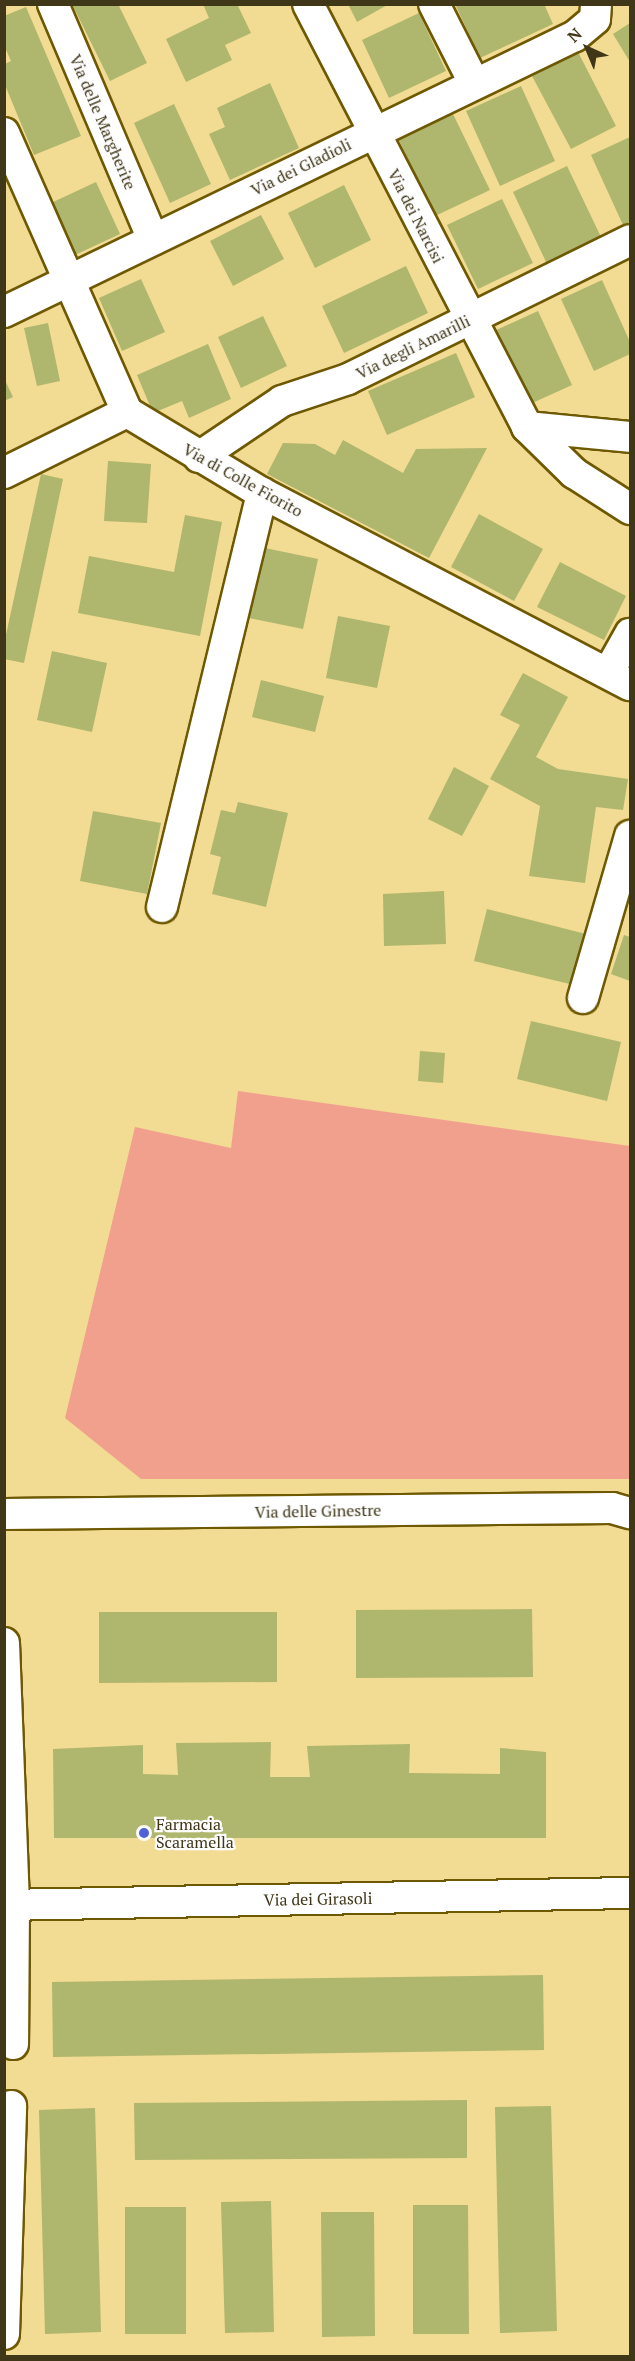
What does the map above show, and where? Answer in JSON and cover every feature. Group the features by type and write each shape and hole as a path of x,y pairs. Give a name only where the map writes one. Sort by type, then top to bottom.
{"street":[{"name":"Via delle Margherite","path":"53,4 153,240"},
{"name":"Via dei Narcisi","path":"308,4 469,320 527,427 574,473 630,509"},
{"path":"434,4 473,81"},
{"name":"Via dei Gladioli","path":"4,312 473,81 575,36 596,12"},
{"path":"4,134 128,412 4,473"},
{"name":"Via degli Amarilli","path":"199,457 282,401 348,379 630,240"},
{"name":"Via di Colle Fiorito","path":"128,412 262,493 619,679"},
{"path":"527,427 630,437"},
{"path":"162,907 262,493"},
{"path":"619,679 630,634"},
{"path":"583,998 630,836"},
{"name":"Via delle Ginestre","path":"4,1514 600,1508 630,1513"},
{"path":"4,1643 13,2044"},
{"name":"Via dei Girasoli","path":"9,1905 630,1893"},
{"path":"4,2334 11,2106"}],"shaded area":[{"path":"238,1091 630,1146 630,1479 141,1479 65,1418 135,1127 231,1148"}],"building":[{"path":"72,4 118,4 147,63 110,81"},
{"path":"203,4 237,4 251,33 225,45 232,60 186,82 166,39 209,18"},
{"path":"348,4 389,4 357,22"},
{"path":"455,4 544,4 553,24 480,58"},
{"path":"26,7 81,136 34,155 5,85 5,64 11,61 4,45 4,16"},
{"path":"419,13 446,71 389,98 362,40"},
{"path":"630,23 630,62 613,34"},
{"path":"578,52 616,126 571,149 532,76"},
{"path":"270,83 299,148 230,180 209,134 225,127 217,108"},
{"path":"521,86 555,161 500,186 466,111"},
{"path":"174,104 211,184 170,203 134,123"},
{"path":"452,112 490,190 435,216 398,138"},
{"path":"630,137 630,222 623,225 591,155"},
{"path":"567,166 601,237 547,264 513,192"},
{"path":"96,182 120,234 75,255 51,203"},
{"path":"344,185 371,240 315,268 288,213"},
{"path":"502,199 533,263 478,289 447,225"},
{"path":"261,215 284,259 233,286 210,241"},
{"path":"406,266 428,313 344,353 322,306"},
{"path":"141,279 165,332 122,351 99,298"},
{"path":"602,280 630,342 630,354 594,371 561,299"},
{"path":"538,311 572,385 528,405 494,331"},
{"path":"263,316 287,366 241,388 218,337"},
{"path":"48,323 60,381 37,386 24,328"},
{"path":"208,344 231,399 189,418 182,401 153,413 137,375"},
{"path":"456,353 475,397 387,435 368,391"},
{"path":"4,378 13,397 4,401"},
{"path":"343,440 403,473 416,449 487,448 429,558 267,474 283,443 315,444 335,455"},
{"path":"108,461 151,464 147,523 104,521"},
{"path":"41,474 63,479 24,663 4,659 4,644"},
{"path":"479,514 543,549 514,601 451,567"},
{"path":"185,515 222,522 200,636 78,613 89,556 174,572"},
{"path":"265,548 318,559 303,629 249,618"},
{"path":"560,562 626,596 604,640 537,607"},
{"path":"338,616 390,626 377,688 326,678"},
{"path":"52,651 107,663 92,732 37,720"},
{"path":"523,673 568,697 536,757 558,769 628,779 623,810 596,807 585,883 529,876 540,806 490,779 520,725 500,715"},
{"path":"261,680 324,696 315,732 252,717"},
{"path":"454,767 489,786 462,836 428,819"},
{"path":"238,802 288,813 266,907 212,894 221,857 210,854 221,810 235,813"},
{"path":"93,811 161,823 147,894 80,881"},
{"path":"444,891 446,944 384,946 383,894"},
{"path":"487,909 586,934 574,985 474,961"},
{"path":"624,935 630,937 630,981 611,974"},
{"path":"531,1021 621,1042 607,1101 517,1079"},
{"path":"420,1051 445,1053 443,1083 418,1081"},
{"path":"532,1609 533,1677 356,1678 356,1610"},
{"path":"99,1612 277,1612 277,1682 99,1683"},
{"path":"271,1742 270,1777 310,1777 307,1746 410,1744 409,1773 500,1774 500,1748 546,1752 546,1838 54,1838 53,1749 143,1745 143,1774 178,1775 176,1743"},
{"path":"543,1975 544,2050 53,2057 52,1982"},
{"path":"467,2100 467,2158 135,2160 134,2103"},
{"path":"551,2106 557,2331 500,2333 495,2107"},
{"path":"95,2108 101,2332 45,2334 39,2110"},
{"path":"271,2201 274,2332 225,2333 221,2202"},
{"path":"413,2205 468,2205 469,2334 413,2334"},
{"path":"125,2207 186,2207 186,2334 125,2334"},
{"path":"321,2212 374,2212 375,2336 322,2337"}],"place":[{"name":"Farmacia Scaramella","path":"144,1833"}]}
